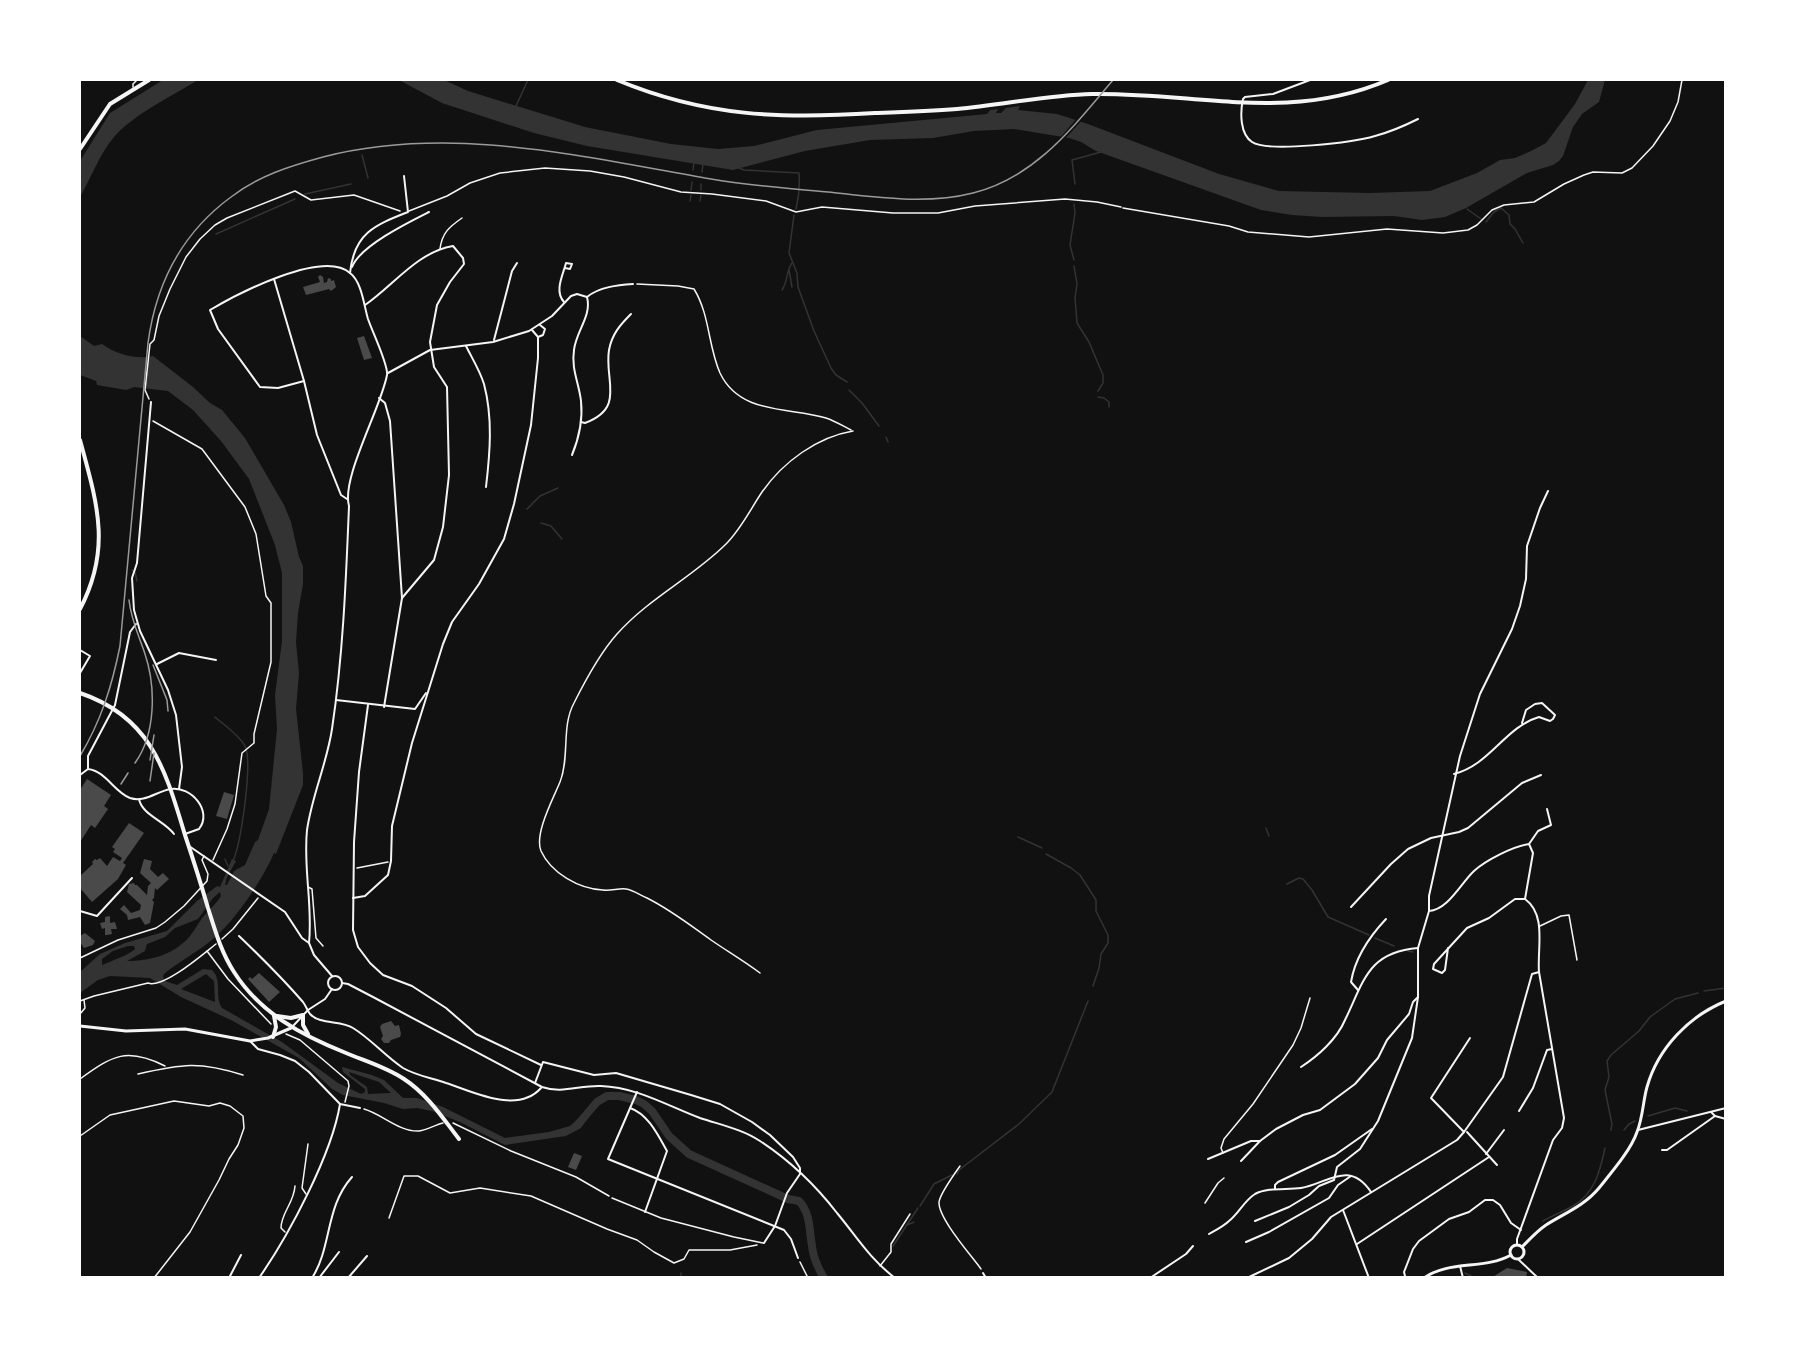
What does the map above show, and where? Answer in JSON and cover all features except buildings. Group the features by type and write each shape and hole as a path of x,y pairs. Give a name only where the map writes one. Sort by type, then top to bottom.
{"main road":[{"path":"80,149 110,104 149,80"},
{"path":"617,80 680,102 722,110 816,117 956,109 1094,94 1242,103 1299,103 1355,93 1388,80"},
{"path":"80,440 98,513 99,532 95,572 80,609"},
{"path":"80,693 116,710 145,736 156,753 176,802 226,959 234,973 257,1001 291,1028 390,1072 419,1091 459,1139"},
{"path":"274,1016 291,1018 303,1015 304,1029 310,1037"},
{"path":"273,1036 276,1027 274,1016"}],"street":[{"path":"1310,80 1273,94 1245,97 1242,103 1242,127 1250,141 1260,146 1345,142 1374,136 1418,119"},
{"path":"350,273 352,256 365,234 407,212 404,176"},
{"path":"350,273 356,258 363,252 403,225 429,212"},
{"path":"364,306 398,277 439,250 453,246 462,258 464,264 444,291 437,305 430,342 434,367 447,387 449,459 446,511 441,540 434,560 402,598"},
{"path":"493,342 512,271 517,263"},
{"path":"304,381 279,388 260,387 218,329 210,310 239,293 274,279 322,266 341,267 350,273 358,285 388,373 355,467 347,500 349,512 344,608 332,728 326,763 314,798 307,833 311,917 309,943 314,955 332,976 339,977 342,983 356,988 542,1087 558,1091 601,1086 637,1092 701,1118 742,1131 759,1140 800,1174 837,1213 863,1248 895,1278"},
{"path":"564,302 560,298 560,292 562,271 565,268"},
{"path":"274,279 304,381 317,435 341,495 347,500"},
{"path":"388,373 430,350 493,342 532,330 541,326 564,302 577,294 587,297 606,288 633,284"},
{"path":"572,455 578,440 581,422 581,400 575,380 573,350 576,336 588,308 587,297"},
{"path":"581,422 585,423 597,417 609,403 612,394 609,350 617,328 631,314"},
{"path":"538,337 544,332 541,326"},
{"path":"353,898 365,896 382,883 388,875 391,861 392,826 412,743 443,644 452,622 479,584 504,539 531,425 538,358 538,337 532,330"},
{"path":"466,346 484,384 489,416 490,450 486,487"},
{"path":"379,398 385,403 390,421 402,598 384,707"},
{"path":"151,402 136,568 133,574 132,589 137,623 157,664 176,715 182,767 179,789"},
{"path":"1255,1221 1289,1207 1310,1195 1319,1186 1334,1180 1336,1167 1358,1151 1373,1128 1392,1089 1412,1038 1418,997 1418,948 1429,911 1429,896 1455,774 1480,694 1512,629 1526,579 1527,546 1548,491"},
{"path":"88,769 88,756 115,705 130,632 137,623"},
{"path":"80,650 90,656 80,673"},
{"path":"157,664 171,656 184,653 216,660"},
{"path":"335,700 415,709 428,691"},
{"path":"1455,774 1473,767 1522,723 1539,717 1550,721 1555,715 1542,703 1535,704 1526,710 1522,723"},
{"path":"368,705 359,772 353,868 353,930 358,947 383,975 412,986 446,1008 476,1034 541,1065"},
{"path":"80,775 88,769"},
{"path":"88,769 100,773 126,796 139,799 166,790 179,789 193,797 205,813 205,819 199,829 185,834"},
{"path":"1351,907 1401,854 1419,842 1468,828 1522,783 1541,775"},
{"path":"139,799 142,807 165,824 174,834"},
{"path":"1530,844 1538,831 1551,825 1547,808"},
{"path":"1429,911 1441,907 1477,868 1520,845 1530,844"},
{"path":"1525,899 1533,853 1530,844"},
{"path":"189,846 285,912 302,938 309,943"},
{"path":"80,911 93,916 100,914 132,878"},
{"path":"1448,948 1445,970 1442,973 1436,972 1433,969 1434,964 1448,948 1467,928 1498,912 1515,899 1525,899 1536,910 1539,926 1539,972 1564,1123 1552,1140 1511,1255"},
{"path":"1358,990 1351,982 1353,969 1368,940 1386,919"},
{"path":"239,936 266,962 315,1018 346,1024 354,1028 386,1056 415,1074 449,1083 488,1099 515,1099 535,1094 542,1087"},
{"path":"1301,1067 1312,1060 1339,1032 1369,971 1384,956 1394,951 1418,948"},
{"path":"1247,1278 1289,1258 1308,1243 1331,1217 1456,1140 1465,1131 1503,1077 1532,974 1539,972"},
{"path":"332,976 328,981 332,989"},
{"path":"332,989 339,989 342,983"},
{"path":"80,1026 126,1031 185,1029 250,1041 261,1040 279,1035 291,1028 308,1010 325,999 332,989"},
{"path":"1240,1161 1260,1141 1289,1121 1328,1105 1355,1083 1378,1058 1388,1040 1404,1022 1413,1002 1418,997"},
{"path":"1522,1247 1545,1226 1589,1199 1629,1147 1638,1130 1647,1086 1663,1053 1678,1035 1703,1012 1725,1001"},
{"path":"1470,1038 1431,1098 1497,1165"},
{"path":"250,1041 258,1049 295,1061 340,1104 360,1108"},
{"path":"1519,1111 1537,1079 1547,1050 1552,1049"},
{"path":"535,1083 544,1062 594,1075 616,1072 720,1104 752,1122 793,1157 800,1168 800,1174 787,1193 775,1226 764,1243"},
{"path":"637,1092 608,1159 775,1226 788,1233 798,1258"},
{"path":"259,1278 286,1233 320,1167 336,1123 340,1104"},
{"path":"631,1106 645,1117 667,1151 645,1212"},
{"path":"1638,1130 1725,1108"},
{"path":"1711,1112 1725,1119"},
{"path":"1662,1150 1667,1150 1715,1116"},
{"path":"1275,1189 1278,1182 1335,1155 1373,1128"},
{"path":"1357,1244 1487,1156 1504,1130"},
{"path":"1208,1159 1251,1141 1260,1141"},
{"path":"1209,1234 1230,1221 1254,1195 1275,1189 1305,1187 1334,1176 1351,1176 1364,1182 1371,1192"},
{"path":"1246,1242 1269,1232 1329,1198 1338,1185 1351,1176"},
{"path":"312,1278 320,1261 329,1222 352,1177"},
{"path":"1405,1276 1404,1272 1413,1249 1419,1241 1449,1219 1469,1212 1485,1200 1492,1200 1500,1204 1511,1223 1521,1230"},
{"path":"1343,1210 1369,1278"},
{"path":"1516,1245 1522,1247 1525,1253 1519,1260"},
{"path":"1150,1278 1194,1246"},
{"path":"319,1278 339,1252"},
{"path":"229,1278 241,1255"},
{"path":"1511,1255 1538,1278"},
{"path":"1424,1278 1440,1269 1485,1264 1511,1255"},
{"path":"348,1278 367,1256"},
{"path":"1460,1266 1463,1278"},
{"path":"983,1273 986,1278"},
{"path":"1399,1278 1405,1276 1411,1278"}],"lane":[{"path":"133,88 137,80"},
{"path":"407,212 447,196 470,183 500,173 545,168 590,171 681,192 766,201 796,212 822,207 893,213 938,213 975,206 1067,199 1121,207"},
{"path":"439,250 441,236 462,218"},
{"path":"80,958 170,919 207,881 208,874 202,860 204,856"},
{"path":"308,887 312,889 316,938 323,946"},
{"path":"1539,926 1561,916 1569,915 1577,960"},
{"path":"1223,1153 1221,1148 1224,1139 1253,1104 1293,1045 1310,998"},
{"path":"80,1079 106,1061 124,1054 144,1057 166,1067"},
{"path":"138,1074 166,1067 195,1064 215,1066 243,1075"},
{"path":"306,1194 302,1188 308,1144"},
{"path":"286,1233 281,1228 281,1222 294,1198 295,1186"},
{"path":"612,1198 645,1212 764,1243"},
{"path":"880,1266 891,1252 891,1244 910,1214"}],"path":[{"path":"1121,207 1229,226 1248,232 1309,237 1387,229 1443,233 1468,230 1477,225 1492,210 1504,204 1534,202 1584,174 1593,172 1618,174 1632,168 1653,146 1670,121 1678,102 1682,80"},
{"path":"151,402 145,390 150,344 154,340 162,308 186,258 200,239 220,222 296,190 311,200 354,195 407,212"},
{"path":"633,284 694,289 705,312 719,370 727,386 740,396 774,410 828,418 853,431 817,442 784,468 761,493 744,521 726,544 617,634 573,705 567,723 565,761 561,780 538,842 549,864 565,877 587,887 604,890 626,889 667,908 760,973"},
{"path":"149,420 202,449 245,507 256,534 267,596 271,603 272,662 254,734 254,743 244,751 235,804 214,857"},
{"path":"353,868 391,861"},
{"path":"80,1001 168,979 233,929 259,894"},
{"path":"80,1014 85,1008 84,999"},
{"path":"346,1100 349,1086"},
{"path":"80,1136 110,1115 174,1101 209,1106 220,1103 230,1106 243,1116 244,1128 238,1145 219,1180 190,1232 154,1278"},
{"path":"360,1108 375,1112 393,1123 416,1131 444,1123 455,1123 511,1151 576,1177 612,1198"},
{"path":"960,1166 940,1198 940,1210 946,1222 983,1273"},
{"path":"389,1218 404,1176 418,1176 450,1192 480,1188 531,1196 607,1229 637,1239 674,1263 684,1259 689,1250 730,1250 764,1243"},
{"path":"1205,1203 1224,1178"},
{"path":"798,1258 808,1278"}],"shaded area":[{"path":"163,80 198,80 143,113 122,129 104,150 80,197 80,161 110,113"},
{"path":"399,80 444,80 468,91 585,127 671,144 718,149 754,146 817,130 987,114 990,110 998,109 996,113 1001,113 1006,108 1020,106 1018,110 1057,114 1219,174 1279,191 1370,193 1430,191 1477,173 1500,160 1515,158 1531,151 1546,143 1575,104 1588,80 1605,80 1599,102 1582,114 1573,127 1559,161 1527,173 1466,208 1445,217 1422,220 1394,216 1322,217 1261,210 1096,151 1069,138 1014,129 974,131 933,138 870,140 805,151 733,170 587,146 534,133 442,103"},
{"path":"80,336 94,346 102,344 126,355 153,356 210,403 222,410 245,438 284,505 303,566 296,642 299,673 296,709 303,785 276,854 274,853 248,899 213,939 164,974 165,981 177,985 203,969 212,970 217,979 222,1008 282,1042 338,1083 361,1094 365,1092 365,1089 343,1072 342,1067 384,1080 403,1098 417,1098 443,1107 505,1138 549,1132 570,1126 583,1114 588,1118 581,1128 566,1136 505,1145 460,1122 432,1111 417,1108 403,1109 343,1095 332,1089 299,1058 231,1020 181,997 150,978 110,976 98,980 80,993 80,972 100,954 125,943 167,931 197,901 217,886 220,887 232,859 236,861 227,877 225,885 227,885 234,871 245,865 258,840 269,809 277,729 275,695 282,641 282,573 275,545 249,479 221,441 193,410 168,391 134,387 126,390 97,385 96,381 80,375","holes":["220,892 221,896 217,902 184,943 161,956 127,961 145,951 147,944 165,937 175,928 198,919","128,946 134,946 135,949 102,965 102,959 113,951","206,974 214,981 215,1002 181,989","349,1072 379,1082 391,1093 368,1094 367,1087"]}],"pier":[{"path":"1078,117 1083,119 1064,140 1059,139"}],"waterway":[{"path":"516,106 528,80"},
{"path":"1075,184 1072,160 1101,152"},
{"path":"362,155 368,178"},
{"path":"693,170 694,162"},
{"path":"702,172 703,164"},
{"path":"739,168 799,173 796,209"},
{"path":"691,190 692,182"},
{"path":"305,194 351,184"},
{"path":"701,184 701,190"},
{"path":"690,201 691,195"},
{"path":"700,201 701,195"},
{"path":"216,234 295,199"},
{"path":"1074,204 1075,213 1070,245 1074,260"},
{"path":"1486,222 1494,212 1501,208 1509,215 1510,224 1523,243"},
{"path":"1467,209 1481,219"},
{"path":"794,215 789,253 797,273 798,287 831,368 836,375 847,382"},
{"path":"782,290 792,263"},
{"path":"1074,266 1077,284 1075,298 1077,323 1089,342 1103,375 1103,383 1098,391"},
{"path":"789,270 792,287"},
{"path":"849,390 879,426"},
{"path":"1098,397 1109,402 1109,407"},
{"path":"886,437 888,442"},
{"path":"527,509 540,496 558,488"},
{"path":"541,523 551,526 562,539"},
{"path":"132,570 135,572 137,581"},
{"path":"215,717 239,738 245,746 247,755 245,803 233,861"},
{"path":"1266,828 1269,836"},
{"path":"1018,837 1042,848"},
{"path":"1046,854 1080,875 1096,900 1096,911 1108,935 1108,943 1101,954 1093,986"},
{"path":"225,859 228,866"},
{"path":"1287,884 1299,878 1303,879 1328,917 1369,935"},
{"path":"1375,938 1394,946"},
{"path":"1408,951 1413,952"},
{"path":"1704,991 1726,988"},
{"path":"1611,1130 1612,1124 1605,1090 1609,1077 1607,1061 1639,1031 1650,1017 1675,999 1698,993"},
{"path":"957,1174 959,1170 1019,1124 1052,1092 1088,1001"},
{"path":"580,1122 597,1102 607,1096 636,1100 652,1111 669,1136 689,1154 788,1199 799,1201 808,1217 813,1254 824,1278"},
{"path":"1648,1116 1675,1108 1687,1111"},
{"path":"1624,1130 1635,1121"},
{"path":"1543,1221 1573,1206 1587,1195 1595,1181 1605,1148"},
{"path":"920,1206 934,1184 952,1175"},
{"path":"893,1246 918,1208"},
{"path":"907,1225 914,1222"},
{"path":"681,1273 681,1278"},
{"path":"1465,1273 1475,1278"}],"railway":[{"path":"80,756 105,703 120,646 148,343 157,300 174,261 185,243 214,211 241,190 275,172 323,157 371,148 420,143 517,147 725,181 882,198 955,197 995,185 1034,163 1068,132 1113,80"},
{"path":"129,600 133,621 149,667 152,695 147,738 135,763"},
{"path":"153,665 167,700 168,711"},
{"path":"150,760 154,735"},
{"path":"150,781 154,753"},
{"path":"121,784 128,773"}]}
